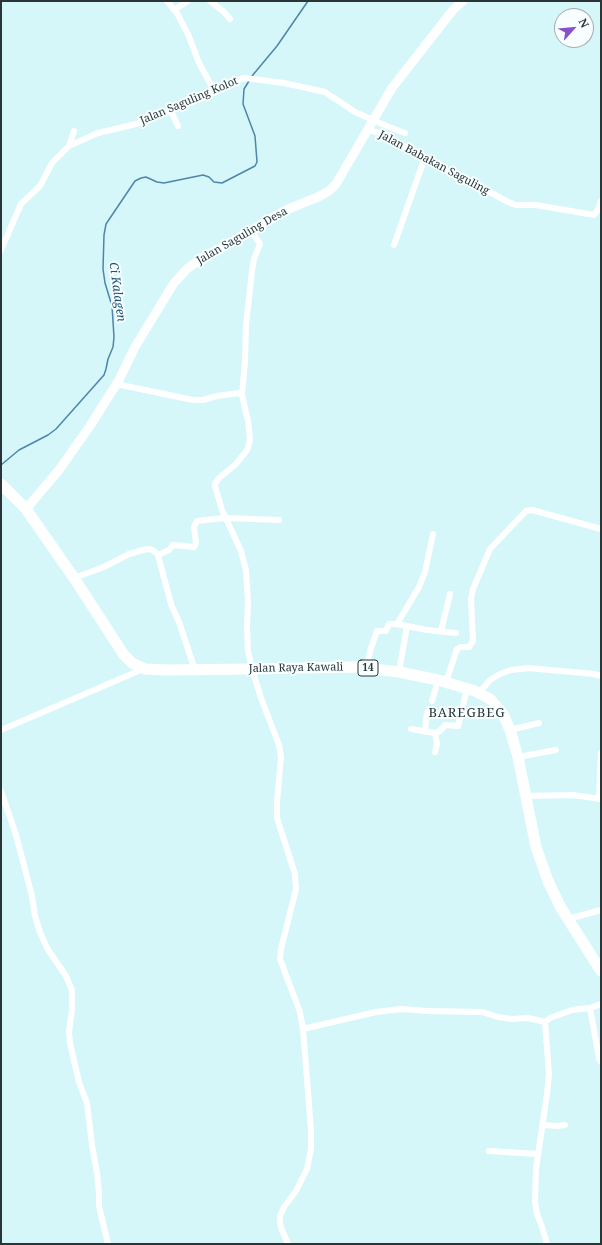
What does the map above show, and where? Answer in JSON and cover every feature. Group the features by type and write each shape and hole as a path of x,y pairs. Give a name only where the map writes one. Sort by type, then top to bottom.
{"highway":[{"name":"14","path":"1,484 26,509"},
{"name":"Jalan Raya Kawali","path":"26,509 74,578 124,655 132,663 145,669 252,670 355,667 399,672 442,681 467,688 490,699 503,714 510,730 518,757 536,847 548,881 568,918 601,971"}],"street":[{"path":"167,1 188,34 199,64 215,92"},
{"path":"174,10 188,1"},
{"path":"210,1 223,11 230,19"},
{"name":"Jalan Saguling Desa","path":"26,509 59,470 90,426 116,384 135,347 174,283 187,269 202,258 286,210 329,191 336,184 392,88 448,16 463,1"},
{"name":"Jalan Saguling Kolot","path":"1,250 21,204 40,186 52,163 69,146 98,133 136,124 171,111 215,92 236,80 251,78 284,82 325,92 355,112 405,133"},
{"path":"171,111 178,126"},
{"name":"Jalan Babakan Saguling","path":"368,130 380,133 394,140 413,151 424,160 516,205 536,205 594,214 598,210 601,201"},
{"path":"69,146 74,131"},
{"path":"394,245 424,160"},
{"path":"251,231 260,244 254,259 252,270 246,325 242,395 248,421 250,439 248,448 242,458 219,478 215,484 222,510 241,551 246,570 248,602 248,651 252,670 261,698 279,745 281,757 277,818 295,874 296,889 281,949 280,959 300,1012 303,1029 311,1130 311,1149 307,1169 296,1191 284,1207 280,1216 282,1230 288,1244"},
{"path":"116,384 194,400 203,400 217,396 239,393 242,395"},
{"path":"432,701 457,649 459,647 469,647 473,641 471,599 473,589 490,549 526,511 532,510 601,529"},
{"path":"158,555 169,550 172,545 194,547 196,543 194,527 198,521 225,518 278,520"},
{"path":"397,624 419,587 425,572 433,534"},
{"path":"74,578 141,551 153,550 158,555 171,604 195,670"},
{"path":"441,631 450,594"},
{"path":"366,668 370,648 377,631 385,631 388,625 397,624 427,630 456,633"},
{"path":"399,672 407,626"},
{"path":"479,693 490,680 511,670 528,668 594,674 601,676"},
{"path":"1,730 89,691 145,669"},
{"path":"411,729 435,733 440,731 445,725 458,726 467,688"},
{"path":"424,732 427,712"},
{"path":"510,730 539,722"},
{"path":"435,733 435,752"},
{"path":"518,757 556,750"},
{"path":"526,796 573,795 600,799 601,753"},
{"path":"1,791 16,835 40,932 47,948 66,976 72,990 72,1010 69,1032 70,1043 79,1082 87,1103 92,1145 98,1173 99,1206 108,1244"},
{"path":"568,918 601,910"},
{"path":"545,1022 550,1018 572,1010 590,1008 601,1004"},
{"path":"590,1008 601,1062"},
{"path":"303,1029 376,1012 401,1009 482,1012 498,1017 512,1019 528,1018 545,1022"},
{"path":"545,1022 549,1074 538,1154 535,1202 536,1214 547,1244"},
{"path":"542,1125 565,1125"},
{"path":"489,1151 538,1154"}],"waterway":[{"name":"Ci Kalagen","path":"252,76 277,46 308,1"},
{"name":"Ci Kalagen","path":"1,465 19,450 48,435 56,429 104,375 113,347 114,337 112,306 105,283 103,269 104,235 106,224 135,181 146,177 157,182 164,183 203,175 209,177 214,182 222,183 255,166 257,162 255,136 243,104 244,89 249,81"}],"district":[{"name":"BAREGBEG","path":"467,713"}]}
